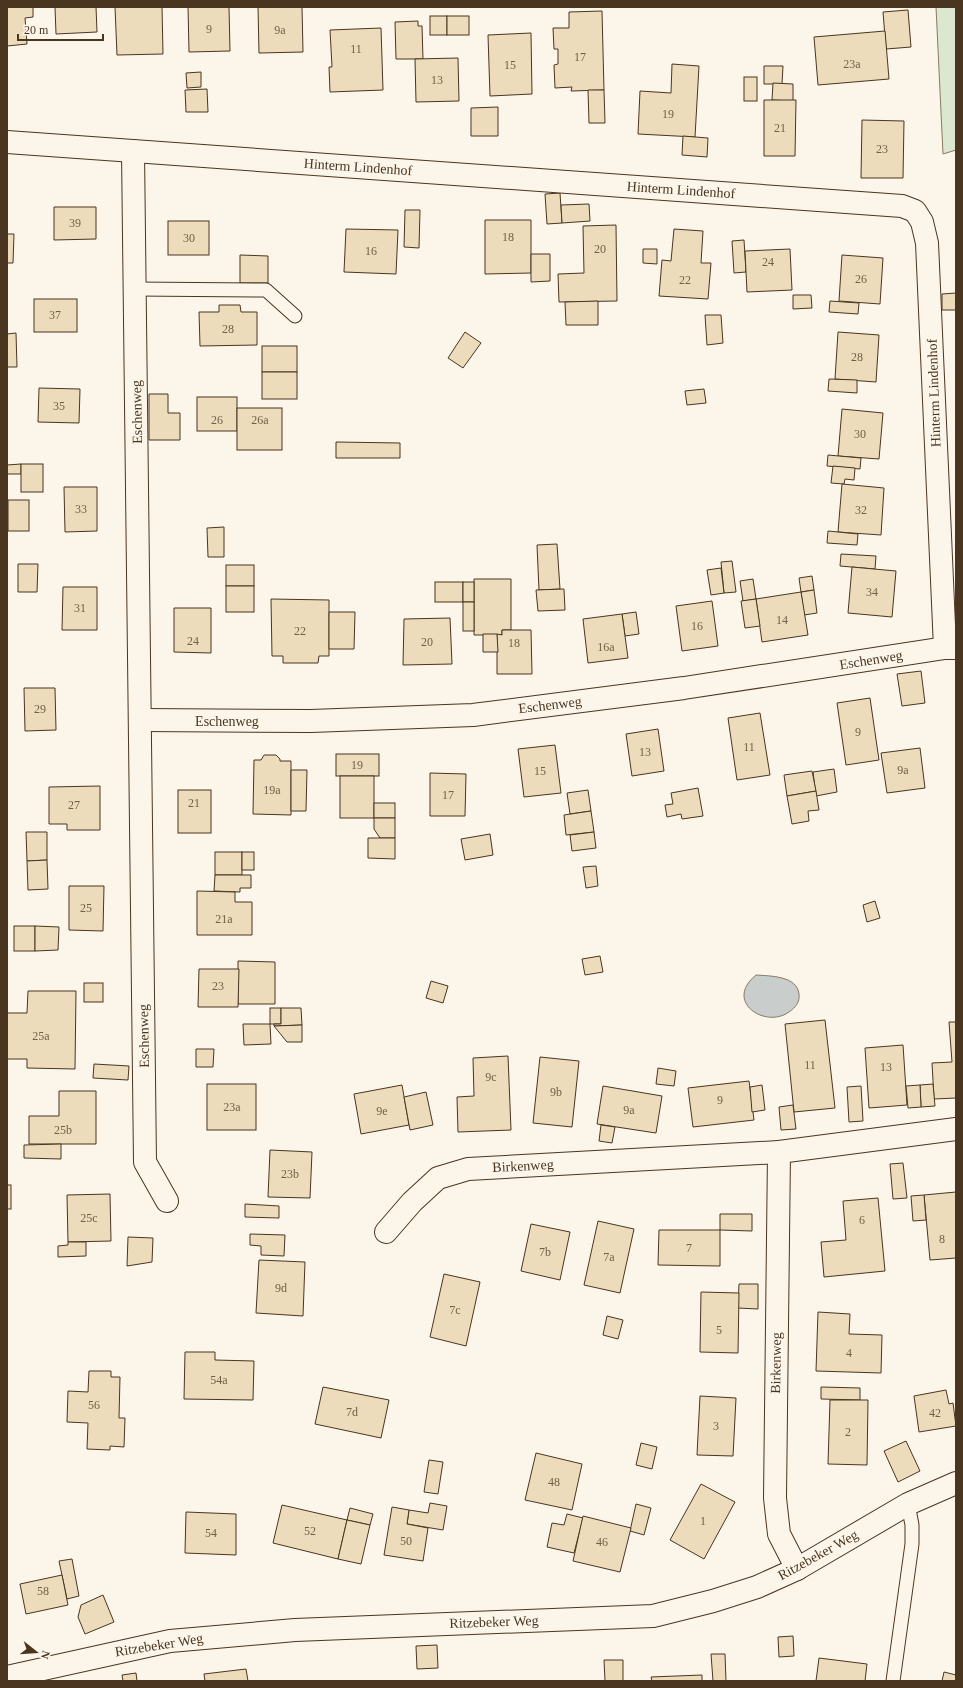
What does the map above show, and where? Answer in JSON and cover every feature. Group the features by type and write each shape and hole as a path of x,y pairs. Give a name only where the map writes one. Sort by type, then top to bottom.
{"street":[{"name":"Hinterm Lindenhof","path":"7,142 902,206 914,211 922,222 927,243 950,648"},
{"name":"Eschenweg","path":"133,151 145,1162 167,1201"},
{"name":"Eschenweg","path":"140,720 310,721 473,715 684,688 950,648"},
{"name":"Birkenweg","path":"386,1232 412,1202 438,1178 468,1169 779,1152 956,1128"},
{"name":"Birkenweg","path":"779,1152 775,1498 779,1534 797,1570"},
{"name":"Ritzebeker Weg","path":"7,1677 170,1641 295,1630 653,1616 713,1601 797,1570 908,1504 956,1483"}],"lane":[{"path":"135,289 266,290 295,316"},
{"path":"893,1681 912,1544 912,1525 908,1504"}],"green space":[{"path":"936,7 956,7 956,150 943,154"}],"shaded area":[{"path":"756,975 782,978 794,984 799,994 799,999 796,1006 789,1012 780,1016 770,1017 760,1015 752,1010 746,1003 744,995 747,985"}],"building":[{"path":"7,7 33,7 33,17 25,18 27,44 7,46"},
{"path":"55,7 96,7 97,32 56,34"},
{"path":"115,7 162,7 163,54 117,55"},
{"path":"188,7 229,7 230,51 189,52"},
{"path":"258,7 302,7 303,52 259,53"},
{"path":"908,10 911,47 886,49 883,12"},
{"path":"602,11 604,90 571,91 572,87 555,88 554,65 558,64 558,49 554,49 553,28 569,28 569,12"},
{"path":"430,16 447,16 447,35 430,35"},
{"path":"447,16 469,16 469,35 447,35"},
{"path":"418,21 418,26 422,26 423,59 396,59 395,22"},
{"path":"381,28 383,90 330,92 329,67 332,67 330,30"},
{"path":"885,31 889,79 818,85 814,37"},
{"path":"531,33 532,94 490,96 488,35"},
{"path":"458,58 459,101 416,102 415,59"},
{"path":"672,64 699,66 695,137 638,134 640,91 671,93"},
{"path":"764,66 783,66 782,84 764,84"},
{"path":"201,72 201,87 187,88 186,73"},
{"path":"744,77 757,77 757,101 744,101"},
{"path":"773,83 793,84 793,101 772,100"},
{"path":"207,89 208,112 186,112 185,90"},
{"path":"588,90 604,90 605,123 589,123"},
{"path":"764,100 796,100 795,156 764,156"},
{"path":"498,107 498,136 471,136 471,108"},
{"path":"862,120 904,121 903,178 861,178"},
{"path":"683,136 708,138 707,157 682,155"},
{"path":"560,193 562,223 547,224 545,194"},
{"path":"589,204 590,221 562,223 561,205"},
{"path":"54,207 96,207 96,239 54,240"},
{"path":"405,210 420,210 419,248 404,247"},
{"path":"485,220 531,220 531,273 485,274"},
{"path":"168,221 209,221 209,255 168,255"},
{"path":"616,225 617,301 559,302 558,274 584,273 583,226"},
{"path":"346,229 398,230 396,274 344,272"},
{"path":"674,229 703,231 701,263 711,263 708,299 659,296 662,260 671,261"},
{"path":"7,234 14,234 13,263 7,263"},
{"path":"744,240 746,272 734,273 732,241"},
{"path":"643,249 657,249 657,264 643,263"},
{"path":"790,249 792,290 747,292 745,251"},
{"path":"531,254 550,254 550,281 531,282"},
{"path":"240,255 268,256 268,283 240,283"},
{"path":"842,255 883,258 880,304 839,301"},
{"path":"956,293 956,310 942,310 942,294"},
{"path":"793,295 811,295 812,308 793,309"},
{"path":"34,299 77,299 77,332 34,332"},
{"path":"598,301 598,325 566,325 565,302"},
{"path":"830,301 859,303 858,314 829,312"},
{"path":"219,305 240,305 241,312 257,312 257,345 200,346 199,312 219,312"},
{"path":"705,315 721,315 723,343 707,345"},
{"path":"465,332 481,343 463,368 448,358"},
{"path":"838,332 879,335 876,382 835,379"},
{"path":"16,333 17,367 7,367 7,334"},
{"path":"262,346 297,346 297,372 262,372"},
{"path":"262,372 297,372 297,399 262,399"},
{"path":"829,379 857,380 857,393 828,391"},
{"path":"39,388 80,389 79,423 38,422"},
{"path":"704,389 706,403 687,405 685,391"},
{"path":"149,394 168,394 168,413 180,413 180,440 149,440"},
{"path":"197,397 237,397 237,431 197,431"},
{"path":"237,408 282,408 282,450 237,450"},
{"path":"842,409 883,413 879,459 838,456"},
{"path":"336,442 400,443 400,458 336,458"},
{"path":"828,455 861,458 860,469 827,466"},
{"path":"21,464 21,474 7,474 7,465"},
{"path":"21,464 43,464 43,492 21,492"},
{"path":"833,466 855,468 854,480 845,479 844,484 831,483"},
{"path":"842,484 884,488 881,535 838,532"},
{"path":"64,487 97,487 97,531 65,532"},
{"path":"8,500 29,500 29,531 8,531"},
{"path":"224,527 224,557 208,557 207,528"},
{"path":"828,531 858,534 857,545 827,543"},
{"path":"557,544 560,589 539,590 537,545"},
{"path":"841,554 876,556 875,569 840,566"},
{"path":"732,561 736,592 724,593 721,562"},
{"path":"18,564 38,564 37,592 18,592"},
{"path":"226,565 254,565 254,586 226,586"},
{"path":"852,567 896,571 892,617 848,613"},
{"path":"721,568 724,593 711,595 707,570"},
{"path":"812,576 814,590 801,592 799,578"},
{"path":"474,579 511,579 511,630 502,630 502,635 474,635"},
{"path":"753,579 756,599 743,601 740,581"},
{"path":"435,582 463,582 463,602 435,602"},
{"path":"463,582 474,582 474,602 463,602"},
{"path":"226,586 254,586 254,612 226,612"},
{"path":"63,587 97,587 97,630 62,630"},
{"path":"564,589 565,610 538,611 536,590"},
{"path":"814,590 817,613 804,615 801,592"},
{"path":"801,592 808,635 762,642 756,599"},
{"path":"271,599 329,600 329,656 319,656 318,663 283,663 283,656 272,656"},
{"path":"756,599 760,626 745,628 741,601"},
{"path":"712,601 718,646 682,651 676,606"},
{"path":"463,602 474,602 474,631 463,631"},
{"path":"174,608 211,608 211,653 174,652"},
{"path":"329,612 355,612 354,649 329,649"},
{"path":"636,612 639,634 625,636 622,614"},
{"path":"622,614 628,658 588,663 583,619"},
{"path":"450,618 452,664 403,665 404,619"},
{"path":"502,630 531,630 532,674 497,674 497,634 502,635"},
{"path":"483,634 497,634 498,652 483,652"},
{"path":"921,671 925,703 902,706 897,674"},
{"path":"24,688 55,688 56,730 25,731"},
{"path":"870,698 879,760 846,765 837,703"},
{"path":"760,713 770,775 737,780 728,718"},
{"path":"658,729 664,771 632,776 626,734"},
{"path":"555,745 561,793 524,797 518,749"},
{"path":"920,748 925,788 887,793 881,753"},
{"path":"336,754 379,754 379,776 336,776"},
{"path":"264,755 276,755 280,761 291,761 291,815 253,814 254,760 261,760"},
{"path":"834,769 837,792 816,796 813,772"},
{"path":"291,770 307,770 306,811 291,811"},
{"path":"812,771 816,791 787,796 784,775"},
{"path":"430,773 466,774 465,816 430,816"},
{"path":"340,776 374,776 374,818 340,818"},
{"path":"100,786 100,830 67,830 67,824 49,824 49,787"},
{"path":"698,788 703,816 682,819 681,814 667,817 665,805 673,804 671,793"},
{"path":"178,790 211,790 211,833 178,833"},
{"path":"588,790 591,811 570,814 567,793"},
{"path":"816,791 819,810 808,811 809,821 792,824 787,796"},
{"path":"374,803 395,803 395,818 374,818"},
{"path":"591,811 594,832 566,835 564,815"},
{"path":"374,818 395,818 395,838 380,838 374,829"},
{"path":"26,832 47,832 47,860 27,861"},
{"path":"594,832 596,848 572,851 570,835"},
{"path":"490,834 493,855 465,860 461,839"},
{"path":"368,838 395,838 395,859 368,858"},
{"path":"215,852 242,852 242,875 215,875"},
{"path":"242,852 254,852 254,870 242,870"},
{"path":"47,860 48,889 28,890 27,861"},
{"path":"596,866 598,886 586,888 583,867"},
{"path":"215,875 251,875 251,888 240,888 240,892 214,891"},
{"path":"69,886 104,886 103,931 69,930"},
{"path":"197,891 235,892 235,902 252,902 252,935 197,935"},
{"path":"875,901 880,918 867,922 863,905"},
{"path":"14,926 35,926 35,951 14,951"},
{"path":"35,926 59,927 58,950 35,951"},
{"path":"600,956 603,972 585,975 582,959"},
{"path":"238,961 275,962 275,1004 238,1004"},
{"path":"199,969 239,969 238,1007 198,1007"},
{"path":"431,981 448,986 443,1003 426,998"},
{"path":"84,983 103,983 103,1002 84,1002"},
{"path":"28,991 76,991 75,1069 27,1068 27,1059 7,1059 7,1013 27,1013"},
{"path":"270,1008 281,1008 281,1024 270,1024"},
{"path":"281,1008 301,1008 302,1025 274,1026 274,1024 281,1024"},
{"path":"825,1020 835,1108 794,1112 785,1024"},
{"path":"949,1022 956,1022 956,1098 934,1099 932,1063 952,1062"},
{"path":"243,1024 270,1024 271,1044 244,1045"},
{"path":"302,1025 302,1042 287,1042 274,1026"},
{"path":"903,1045 907,1105 869,1108 865,1048"},
{"path":"196,1049 214,1049 213,1067 196,1067"},
{"path":"508,1056 511,1130 458,1132 457,1097 474,1096 473,1058"},
{"path":"540,1057 579,1061 572,1127 533,1123"},
{"path":"94,1064 129,1066 128,1080 93,1078"},
{"path":"658,1068 676,1071 674,1086 656,1084"},
{"path":"749,1081 754,1120 693,1127 688,1088"},
{"path":"207,1084 256,1084 256,1130 207,1130"},
{"path":"933,1084 935,1106 921,1107 920,1085"},
{"path":"402,1085 409,1125 361,1134 354,1094"},
{"path":"762,1085 765,1110 752,1112 750,1087"},
{"path":"920,1085 921,1107 908,1108 906,1086"},
{"path":"603,1086 662,1096 656,1133 597,1124"},
{"path":"861,1086 863,1121 849,1122 847,1087"},
{"path":"59,1091 96,1091 96,1144 29,1144 29,1116 59,1116"},
{"path":"426,1092 433,1125 410,1130 404,1097"},
{"path":"793,1105 796,1129 781,1130 779,1107"},
{"path":"601,1125 615,1127 612,1143 599,1141"},
{"path":"61,1144 61,1159 24,1158 24,1145"},
{"path":"270,1150 312,1152 310,1198 268,1197"},
{"path":"903,1163 907,1198 893,1199 890,1164"},
{"path":"7,1185 11,1185 11,1209 7,1209"},
{"path":"956,1192 956,1258 930,1260 924,1195"},
{"path":"110,1194 111,1241 68,1242 67,1195"},
{"path":"924,1195 926,1220 913,1221 911,1196"},
{"path":"878,1198 885,1271 824,1277 821,1242 846,1240 843,1201"},
{"path":"245,1204 279,1206 279,1218 245,1217"},
{"path":"720,1214 752,1214 752,1231 720,1230"},
{"path":"598,1221 634,1229 620,1293 584,1285"},
{"path":"531,1224 570,1232 560,1280 521,1271"},
{"path":"659,1230 720,1230 720,1266 658,1265"},
{"path":"250,1234 285,1235 284,1256 261,1255 261,1246 250,1245"},
{"path":"128,1237 153,1238 152,1262 127,1266"},
{"path":"68,1242 86,1242 86,1256 58,1257 58,1246 68,1245"},
{"path":"259,1260 305,1262 303,1316 256,1313"},
{"path":"444,1274 480,1282 466,1346 430,1337"},
{"path":"739,1284 758,1284 758,1309 738,1308"},
{"path":"701,1292 739,1293 738,1353 700,1352"},
{"path":"818,1312 850,1314 849,1334 882,1335 881,1373 816,1371"},
{"path":"607,1316 623,1320 618,1339 603,1335"},
{"path":"185,1352 215,1352 215,1360 254,1361 253,1400 184,1399"},
{"path":"89,1371 111,1371 111,1377 120,1377 119,1418 125,1418 124,1447 110,1446 110,1450 87,1449 88,1423 67,1422 68,1391 88,1392"},
{"path":"323,1387 389,1400 381,1438 315,1424"},
{"path":"821,1387 860,1388 860,1400 821,1399"},
{"path":"946,1390 949,1404 953,1403 956,1426 919,1432 914,1396"},
{"path":"700,1396 736,1398 733,1456 697,1455"},
{"path":"830,1400 868,1400 867,1465 828,1464"},
{"path":"906,1441 920,1471 898,1482 884,1451"},
{"path":"641,1443 657,1447 652,1469 636,1465"},
{"path":"536,1453 582,1464 572,1510 525,1500"},
{"path":"429,1460 443,1462 438,1494 424,1492"},
{"path":"701,1484 735,1502 704,1559 670,1540"},
{"path":"430,1503 447,1506 443,1530 407,1524 409,1510 428,1513"},
{"path":"636,1504 651,1508 644,1535 630,1531"},
{"path":"282,1505 347,1520 338,1559 273,1543"},
{"path":"392,1507 409,1510 407,1524 428,1528 423,1561 384,1555"},
{"path":"350,1508 373,1514 370,1525 347,1520"},
{"path":"186,1512 236,1514 236,1555 185,1553"},
{"path":"567,1514 583,1518 574,1553 547,1547 552,1523 564,1525"},
{"path":"583,1516 631,1528 620,1572 573,1561"},
{"path":"347,1520 370,1525 361,1564 338,1559"},
{"path":"72,1559 79,1596 67,1599 59,1561"},
{"path":"62,1575 68,1605 26,1614 20,1584"},
{"path":"103,1595 114,1622 85,1634 78,1617 81,1605"},
{"path":"793,1636 794,1656 779,1657 778,1637"},
{"path":"437,1645 438,1668 417,1669 416,1646"},
{"path":"711,1654 725,1654 726,1681 713,1681"},
{"path":"819,1658 867,1664 865,1681 816,1681"},
{"path":"604,1660 623,1660 623,1681 605,1681"},
{"path":"246,1669 248,1681 205,1681 204,1674"},
{"path":"944,1672 956,1675 956,1681 942,1681"},
{"path":"136,1673 137,1681 123,1681 122,1675"},
{"path":"702,1675 702,1681 652,1681 651,1677"}]}
